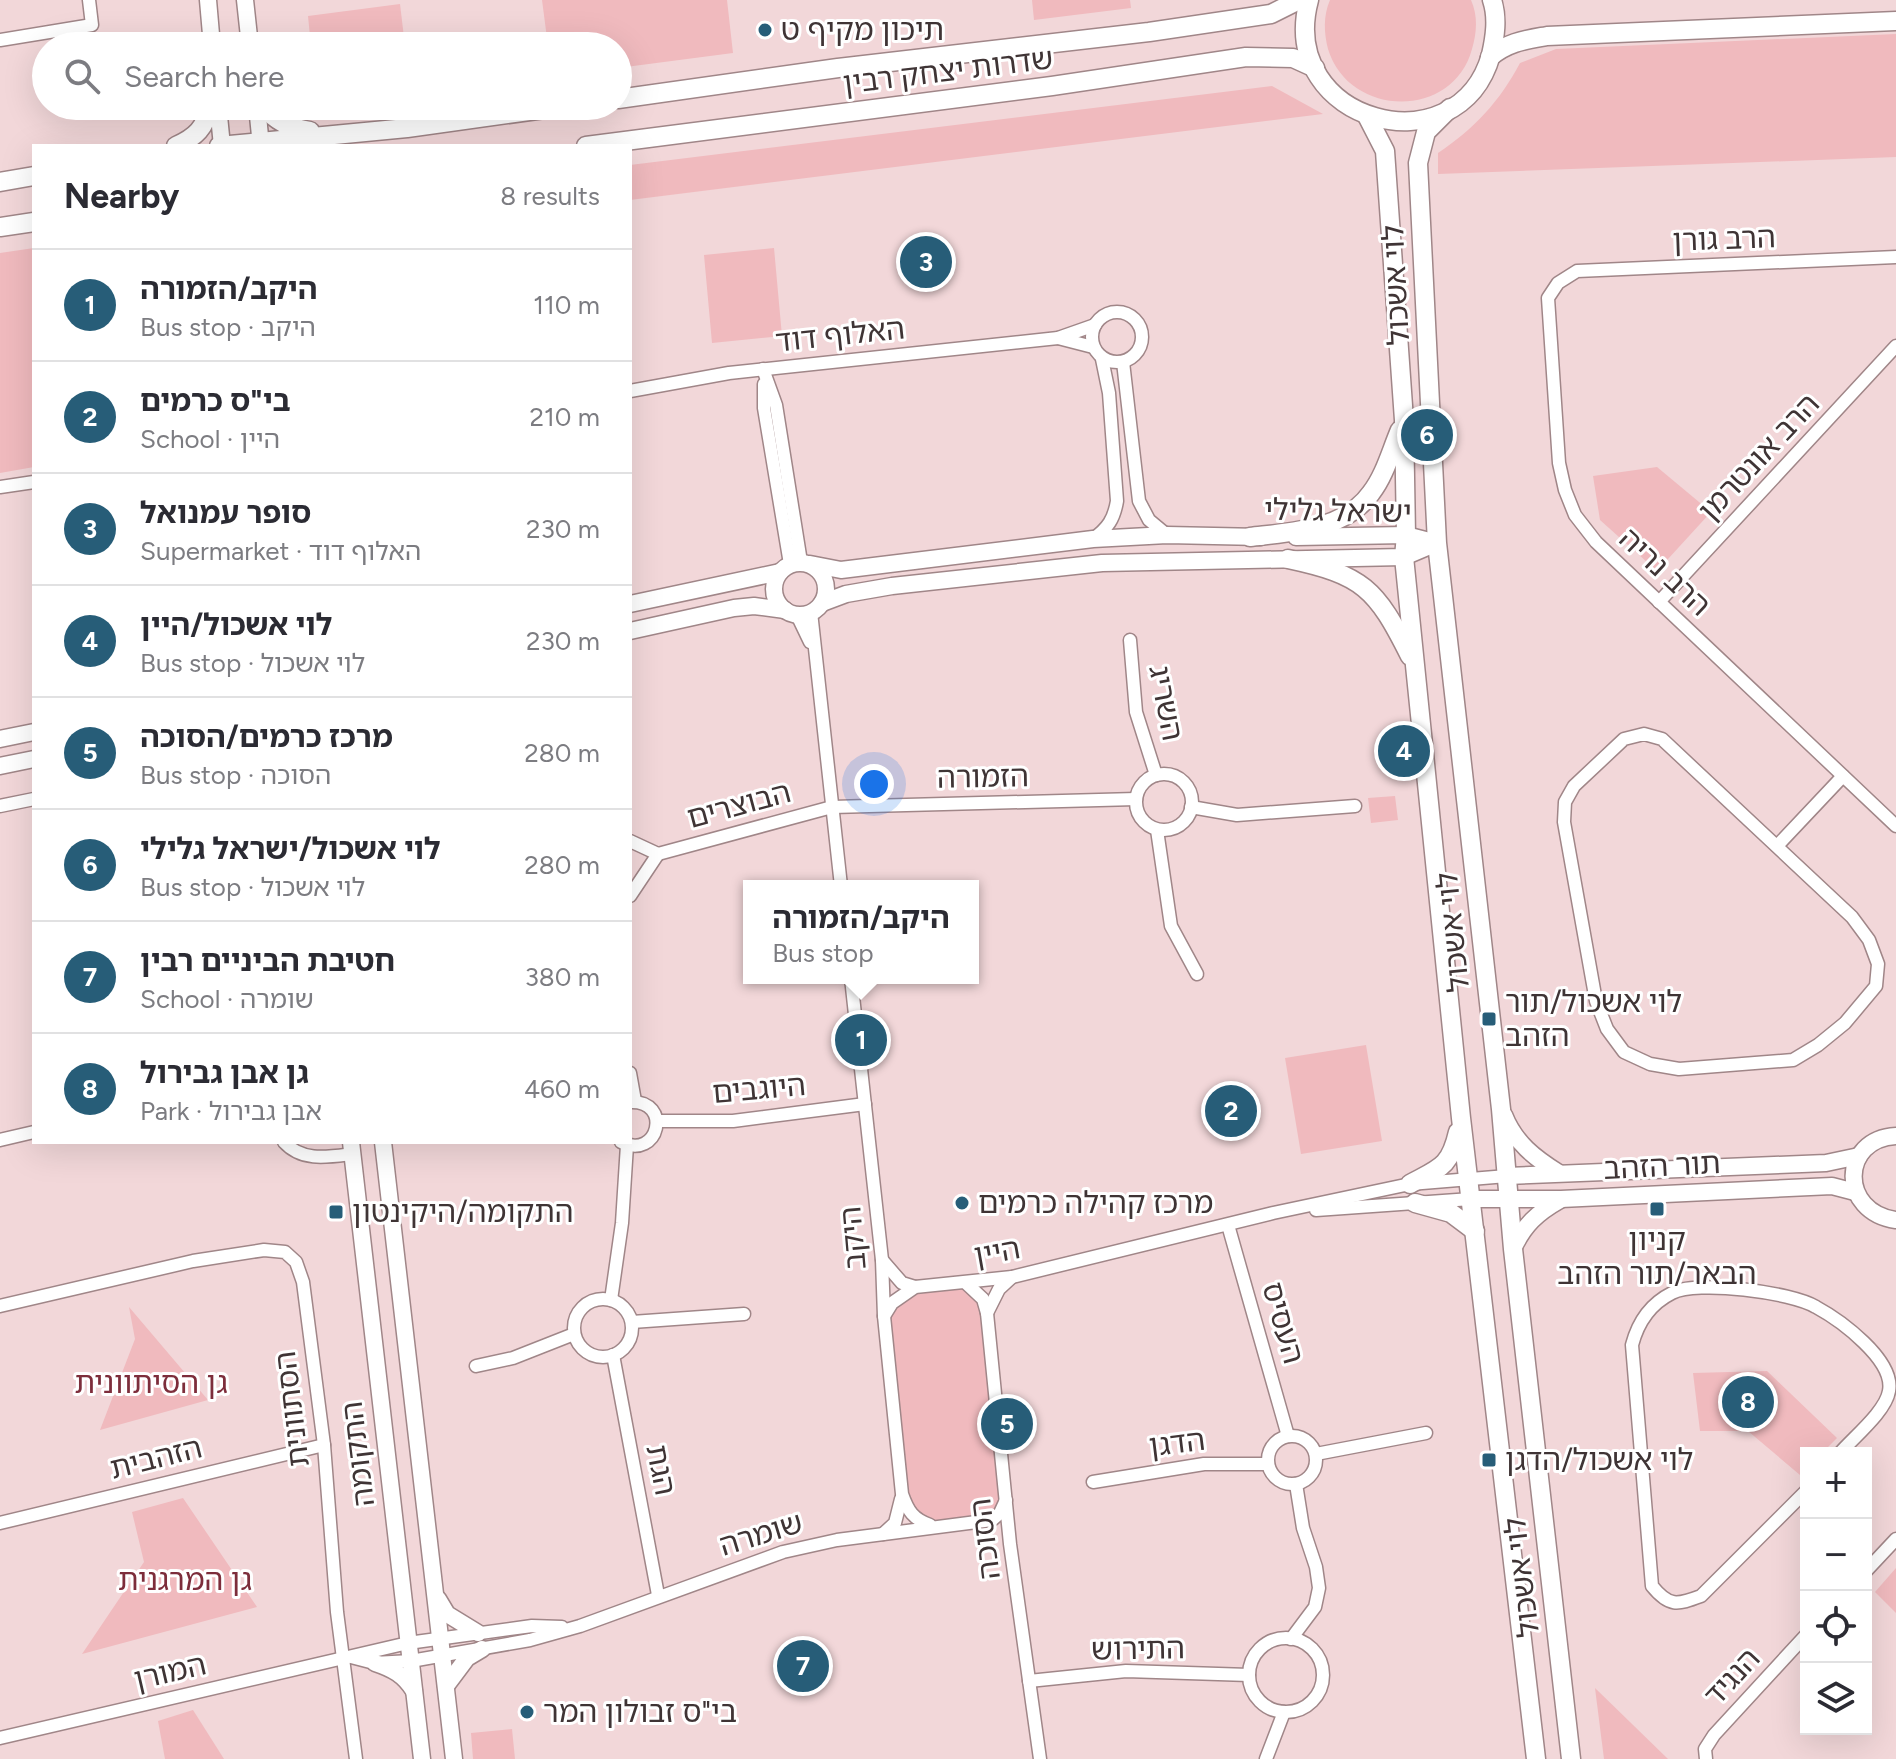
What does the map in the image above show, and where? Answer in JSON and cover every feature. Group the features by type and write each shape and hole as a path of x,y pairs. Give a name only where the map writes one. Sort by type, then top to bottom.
{"main road":[{"name":"שדרות יצחק רבין","path":"632,97 838,68 1149,32 1271,14 1299,0"},
{"path":"1309,0 1305,31 1310,59 1324,84 1348,107 1388,121 1430,117 1450,108"},
{"path":"1490,57 1496,36 1492,0"},
{"path":"1490,57 1515,41 1547,36 1896,21"},
{"name":"שדרות יצחק רבין","path":"602,144 1052,86 1246,57 1293,58 1315,68"},
{"name":"לוי אשכול","path":"1490,57 1471,91 1426,132 1418,163 1437,543 1571,1759"},
{"name":"לוי אשכול","path":"1367,116 1385,151 1404,420 1404,557 1414,665 1461,1118 1536,1759"},
{"path":"180,144 203,129 206,120"},
{"path":"279,120 293,129 332,134"},
{"path":"261,143 465,120"},
{"path":"0,182 32,176"},
{"path":"0,227 32,222"},
{"path":"1250,537 1319,526 1343,517 1362,505 1383,472 1404,420"},
{"path":"1288,559 1326,567 1362,585 1386,613 1414,665"},
{"path":"1410,1184 1444,1165 1454,1152 1461,1118"},
{"path":"1415,1203 1451,1213 1475,1231"}],"street":[{"path":"49,32 92,25 89,0"},
{"path":"208,0 211,32"},
{"path":"245,0 248,32"},
{"path":"0,40 32,35"},
{"path":"219,120 221,144"},
{"path":"259,120 261,143"},
{"name":"הרב גורן","path":"1558,283 1577,271 1896,257"},
{"name":"הרב נריה","path":"1558,283 1548,298 1559,463 1575,515 1596,542 1896,826"},
{"path":"1093,539 1114,518 1117,501 1109,393 1102,359 1093,347 1092,332 1108,313 1117,312 1133,318 1142,332 1136,354 1123,362 1102,359"},
{"name":"האלוף דוד","path":"632,391 729,373 1058,338 1095,325"},
{"name":"האלוף דוד","path":"1058,338 1093,347"},
{"name":"הרב אונטרמן","path":"1659,602 1896,346"},
{"path":"1123,362 1139,501 1149,520 1167,535"},
{"path":"763,369 776,405 795,566"},
{"path":"0,487 32,482"},
{"name":"ישראל גלילי","path":"632,604 795,566 841,570 1093,539 1167,535 1406,535 1437,543"},
{"name":"ישראל גלילי","path":"632,631 734,608 754,606 804,610 846,594 892,586 1102,563 1404,557 1437,543"},
{"path":"795,566 822,574 825,581 825,596 804,610 779,604 773,588 795,566"},
{"path":"804,610 816,656 840,880"},
{"name":"השריג","path":"1130,640 1136,712 1156,775"},
{"path":"0,739 32,732"},
{"path":"1644,734 1662,739 1777,846 1852,917 1869,940 1878,964 1876,986 1845,1023 1793,1060 1679,1069 1650,1064 1624,1052 1607,1029 1594,986 1564,822 1565,802 1574,786 1624,739 1644,734"},
{"path":"0,766 32,759"},
{"path":"1165,774 1182,781 1188,789 1191,807 1187,817 1169,830 1157,830 1141,818 1136,799 1139,789 1156,775 1165,774"},
{"path":"1777,846 1843,776"},
{"path":"0,806 32,799"},
{"name":"הזמורה","path":"832,807 1136,799"},
{"path":"1191,807 1237,815 1355,806"},
{"name":"הבוצרים","path":"658,854 832,807"},
{"path":"1157,830 1171,926 1197,974"},
{"path":"632,842 658,854 632,893"},
{"name":"היקב","path":"852,984 882,1260 884,1316 902,1494 895,1523 883,1534"},
{"path":"611,1300 622,1223 624,1144 642,1145 648,1141 654,1135 657,1121 647,1105 632,1102"},
{"name":"היוגבים","path":"657,1121 733,1121 865,1104"},
{"path":"1501,1109 1520,1144 1537,1160 1559,1173"},
{"path":"1896,1120 1891,1136 1871,1144 1859,1156 1854,1168 1855,1192 1869,1211 1890,1219 1896,1230"},
{"path":"0,1140 32,1132"},
{"path":"287,1144 304,1155 323,1157 352,1148"},
{"name":"התקומה","path":"383,1144 454,1759"},
{"name":"התקומה","path":"352,1148 422,1759"},
{"name":"תור הזהב","path":"1507,1176 1826,1163 1859,1156"},
{"name":"היין","path":"915,1287 1012,1277 1273,1213 1410,1184 1507,1176"},
{"name":"תור הזהב","path":"1471,1199 1561,1199 1832,1186 1855,1192"},
{"name":"היין","path":"1273,1213 1471,1199"},
{"path":"1513,1249 1530,1219 1561,1199"},
{"name":"העסיס","path":"1228,1225 1288,1436"},
{"name":"הסתוונית","path":"0,1306 193,1261 264,1250 285,1252 296,1262 303,1282 324,1445 337,1612 347,1658 356,1759"},
{"path":"882,1260 902,1283 915,1287"},
{"path":"987,1313 999,1289 1012,1277"},
{"name":"הסוכה","path":"967,1284 983,1299 987,1313 1010,1544 1040,1759"},
{"path":"884,1316 892,1303 915,1287"},
{"path":"1800,1503 1701,1596 1680,1603 1663,1600 1652,1586 1632,1345 1637,1327 1649,1309 1673,1292 1699,1288 1776,1293 1815,1306 1862,1340 1885,1368 1890,1387 1886,1402 1845,1447"},
{"path":"601,1299 611,1300 624,1308 632,1322 630,1338 613,1355 593,1355 578,1343 574,1334 574,1324 583,1307 601,1299"},
{"path":"632,1322 744,1314"},
{"path":"476,1366 513,1358 574,1334"},
{"name":"הגת","path":"613,1355 658,1595"},
{"path":"1316,1454 1426,1433"},
{"path":"1288,1436 1305,1439 1316,1454 1317,1462 1311,1476 1296,1484 1278,1480 1268,1464 1271,1449 1288,1436"},
{"name":"הזהבית","path":"0,1523 324,1445"},
{"name":"הדגן","path":"1093,1482 1204,1464 1268,1464"},
{"path":"1291,1639 1315,1607 1319,1588 1316,1567 1303,1528 1296,1484"},
{"path":"902,1494 908,1511 916,1520 933,1526"},
{"path":"976,1523 992,1520 1000,1513 1006,1500"},
{"path":"976,1523 997,1529 1010,1544"},
{"name":"שומרה","path":"408,1643 442,1637 480,1641 530,1640 580,1626 658,1595 783,1552 837,1540 976,1523"},
{"path":"1872,1563 1896,1539"},
{"path":"436,1596 447,1614 480,1641 446,1686"},
{"path":"1279,1639 1291,1639 1313,1650 1323,1673 1316,1696 1307,1705 1296,1711 1284,1712 1263,1705 1255,1696 1249,1675 1257,1652 1279,1639"},
{"name":"שומרה","path":"411,1661 443,1656 480,1641"},
{"name":"הנגיד","path":"1706,1759 1705,1749 1714,1735 1800,1642"},
{"name":"המורן","path":"0,1738 408,1643"},
{"name":"המורן","path":"347,1658 375,1663 411,1661"},
{"path":"375,1663 406,1678 414,1691"},
{"name":"התירוש","path":"1029,1681 1126,1671 1249,1675"},
{"path":"1266,1759 1284,1712"}],"green space":[{"path":"542,0 727,0 733,53 632,66 632,32 546,32"},
{"path":"1032,0 1130,0 1131,8 1034,20"},
{"path":"1330,0 1471,0 1476,24 1472,49 1461,72 1444,89 1424,98 1401,102 1378,98 1357,88 1339,72 1326,37 1326,12"},
{"path":"400,4 403,32 310,32 308,16"},
{"path":"1896,34 1896,157 1438,174 1438,153 1485,113 1520,63 1556,49"},
{"path":"1272,86 1323,114 632,200 632,165"},
{"path":"32,248 32,467 0,473 0,253"},
{"path":"774,248 782,336 712,343 704,255"},
{"path":"1657,467 1711,512 1657,571 1600,520 1593,476"},
{"path":"1395,796 1398,820 1371,823 1368,798"},
{"path":"1366,1045 1382,1141 1301,1154 1285,1058"},
{"path":"967,1284 983,1299 1006,1500 1000,1513 933,1526 908,1511 884,1316 900,1295"},
{"name":"גן הסיתוונית","path":"129,1307 208,1400 100,1430 135,1339"},
{"path":"1767,1371 1837,1438 1828,1447 1800,1447 1800,1475 1748,1431 1700,1431 1693,1373"},
{"name":"גן המרגנית","path":"183,1498 257,1607 82,1654 144,1562 132,1512"},
{"path":"1896,1568 1896,1613 1875,1592"},
{"path":"1595,1688 1668,1759 1604,1759"},
{"path":"193,1710 224,1759 165,1759 158,1721"},
{"path":"512,1729 515,1759 473,1759 471,1733"}],"place":[{"name":"תיכון מקיף ט","path":"765,30"},
{"name":"סופר עמנואל","path":"926,262"},
{"name":"לוי אשכול/ישראל גלילי","path":"1427,435"},
{"name":"לוי אשכול/היין","path":"1404,751"},
{"name":"לוי אשכול/תור הזהב","path":"1489,1019"},
{"name":"היקב/הזמורה","path":"861,1040"},
{"name":"בי\"ס כרמים","path":"1231,1111"},
{"name":"מרכז קהילה כרמים","path":"962,1203"},
{"name":"קניון הבאר/תור הזהב","path":"1657,1209"},
{"name":"התקומה/היקינטון","path":"336,1212"},
{"name":"גן אבן גבירול","path":"1748,1402"},
{"name":"מרכז כרמים/הסוכה","path":"1007,1424"},
{"name":"לוי אשכול/הדגן","path":"1489,1460"},
{"name":"חטיבת הביניים רבין","path":"803,1666"},
{"name":"בי\"ס זבולון המר","path":"527,1712"}]}
